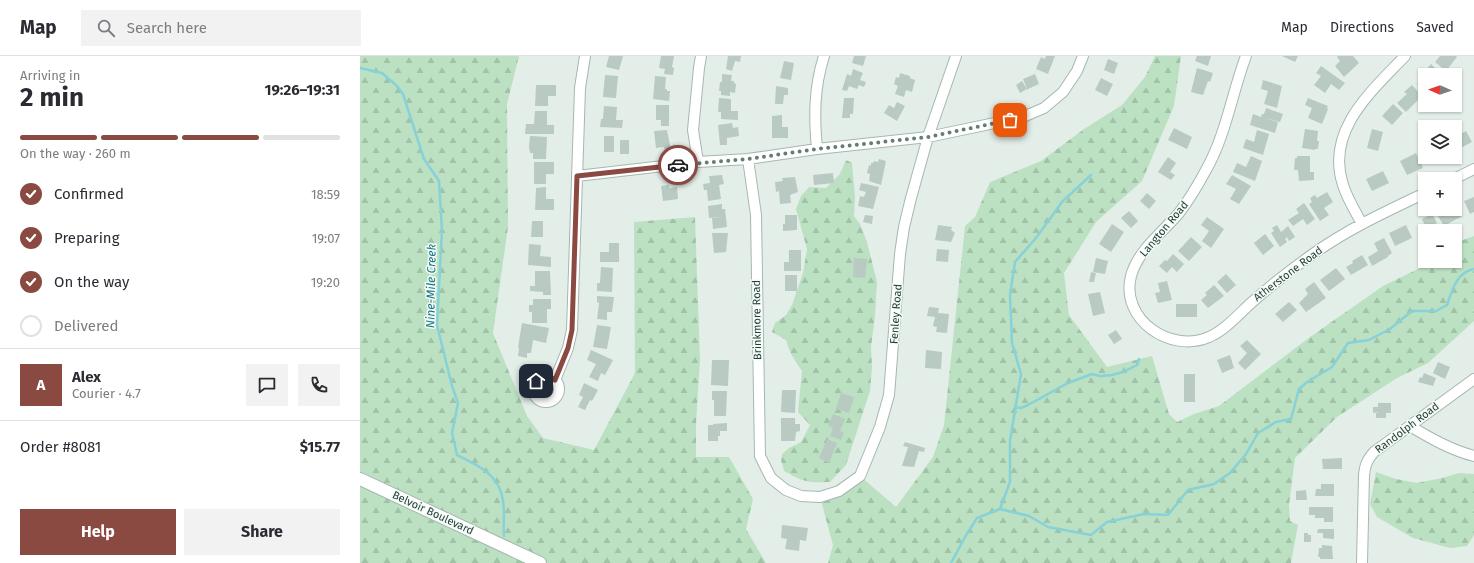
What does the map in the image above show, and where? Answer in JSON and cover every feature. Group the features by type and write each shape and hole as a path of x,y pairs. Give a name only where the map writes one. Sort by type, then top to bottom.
{"street":[{"path":"555,380 568,348 572,330 580,88 585,56"},
{"path":"698,162 694,130 701,56"},
{"path":"817,149 814,117 815,93 824,56"},
{"name":"Fenley Road","path":"771,478 786,490 801,496 820,498 839,491 860,476 880,427 889,395 900,262 904,227 910,198 928,137 956,56"},
{"path":"577,176 698,162 748,159 817,149 928,137 1023,118 1044,108 1063,92 1077,71 1083,56"},
{"name":"Langton Road","path":"1154,331 1138,314 1132,302 1129,288 1134,270 1141,255 1180,211 1207,168 1223,129 1246,56"},
{"path":"1362,224 1343,185 1340,169 1340,152 1343,137 1348,122 1362,101 1405,56"},
{"name":"Brinkmore Road","path":"748,159 756,215 760,456 771,478"},
{"path":"1462,175 1474,169"},
{"name":"Atherstone Road","path":"1154,331 1164,338 1177,342 1199,341 1210,337 1313,254 1362,224 1418,196"},
{"name":"Randolph Road","path":"1362,563 1364,475 1366,463 1374,452 1474,379"},
{"path":"1410,426 1431,439 1465,454 1474,456"},
{"name":"Belvoir Boulevard","path":"360,479 540,563"}],"green space":[{"path":"360,56 519,56 507,104 508,227 493,333 527,416 543,438 594,450 635,373 634,222 695,217 700,359 696,424 696,457 729,457 753,499 746,529 766,563 360,563"},
{"path":"1155,56 1181,56 1174,106 1142,181 1096,222 1064,273 1069,315 1107,367 1152,356 1169,414 1177,422 1194,414 1219,406 1310,337 1383,286 1420,268 1462,268 1462,240 1474,236 1474,321 1428,363 1397,378 1337,417 1295,458 1289,505 1290,521 1298,525 1291,563 828,563 833,545 820,497 860,476 896,507 933,457 944,425 965,226 975,217 990,182 1041,161 1084,129 1122,105 1145,77"},
{"path":"846,160 852,163 855,197 854,216 860,224 867,242 877,282 871,347 872,367 870,391 846,465 830,482 811,482 796,478 784,471 781,460 782,454 789,448 801,442 810,425 798,412 802,371 786,340 772,332 775,323 786,315 792,305 803,273 807,249 796,209 801,196 809,187 826,188 840,174"},
{"path":"1376,472 1396,479 1417,483 1459,473 1474,474 1474,535 1467,546 1450,548 1413,538 1377,517 1370,504"}],"building":[{"path":"609,56 623,56 619,70 606,67"},
{"path":"661,56 674,56 672,67 674,68 673,75 664,74 665,69 659,68"},
{"path":"728,56 741,56 740,62 735,61 732,71 726,69"},
{"path":"854,56 866,56 863,66 852,63"},
{"path":"1046,56 1055,56 1048,74 1036,69 1041,57 1045,59"},
{"path":"1197,56 1211,56 1208,66 1195,61"},
{"path":"1282,56 1298,56 1295,62"},
{"path":"1353,56 1359,63 1344,77 1335,66 1340,61 1337,57"},
{"path":"1440,56 1457,57 1448,68 1442,68 1435,62"},
{"path":"1108,59 1118,63 1114,74 1104,70"},
{"path":"784,61 794,63 791,80 780,78"},
{"path":"1431,64 1435,68 1428,68"},
{"path":"1321,66 1345,83 1339,90 1331,84 1325,93 1314,85 1321,76 1316,73"},
{"path":"1197,68 1213,73 1210,82 1208,81 1203,95 1191,92"},
{"path":"853,69 863,73 860,80 866,82 864,87 859,85 857,89 849,86 847,91 842,90 847,74 851,76"},
{"path":"900,73 910,76 910,78 915,80 912,92 906,90 904,97 895,94 898,86 894,84 896,77 899,78"},
{"path":"722,74 732,75 731,81 734,81 736,84 735,93 730,92 730,96 721,95 721,91 719,91 720,82 722,82"},
{"path":"1035,74 1039,84 1028,89 1028,91 1023,79"},
{"path":"605,75 618,76 616,98 603,97"},
{"path":"655,76 666,77 665,89 670,91 669,101 653,99"},
{"path":"1101,78 1113,84 1107,96 1095,90"},
{"path":"1263,80 1282,86 1277,108 1264,104 1268,91 1261,89"},
{"path":"1022,81 1027,89 1020,93 1016,85"},
{"path":"536,85 556,85 556,96 548,96 548,106 535,106"},
{"path":"1412,85 1418,92 1418,100 1406,112 1397,103 1407,94 1404,92"},
{"path":"776,86 788,88 788,95 784,95 783,104 775,104"},
{"path":"719,98 731,99 731,111 738,111 738,120 721,119 721,112 718,112"},
{"path":"844,98 854,98 853,114 850,114 850,118 842,118"},
{"path":"1308,98 1328,106 1322,124 1308,118 1312,108 1305,105"},
{"path":"897,102 905,106 897,121 884,113 889,105 894,108"},
{"path":"1393,104 1403,113 1392,125 1382,116"},
{"path":"656,105 669,105 669,126 661,126 661,120 656,120"},
{"path":"604,106 617,107 616,120 623,120 622,128 600,127 601,119 603,119"},
{"path":"1266,108 1283,114 1280,122 1265,118 1278,122 1275,133 1250,125 1253,114 1261,117"},
{"path":"535,111 547,111 547,125 554,125 554,134 525,134 526,124 534,124"},
{"path":"782,115 782,127 788,127 788,138 772,138 772,116"},
{"path":"732,123 733,128 738,127 739,136 727,138 727,145 720,145 718,125"},
{"path":"1174,128 1192,137 1187,149 1168,140"},
{"path":"1305,129 1318,131 1318,149 1302,148"},
{"path":"1372,129 1383,132 1378,151 1367,148"},
{"path":"667,130 671,150 665,151 664,147 656,148 654,131"},
{"path":"1257,130 1269,134 1263,155 1243,148 1246,139 1254,142"},
{"path":"1466,131 1472,142 1462,147 1462,133"},
{"path":"530,136 547,137 546,159 533,159 533,153 530,153 529,147"},
{"path":"604,136 614,136 614,152 604,152"},
{"path":"620,140 629,140 629,154 620,154"},
{"path":"1416,153 1418,157 1418,164 1421,164 1423,168 1407,175 1400,161"},
{"path":"1251,156 1262,161 1255,181 1233,172 1237,163 1246,167"},
{"path":"1297,156 1310,156 1310,172 1314,172 1314,180 1299,181 1298,170 1294,170 1295,158 1297,158"},
{"path":"1168,157 1176,163 1170,172 1175,175 1171,180 1158,172"},
{"path":"879,159 886,161 881,185 869,181 870,174 867,173 869,165 871,166 871,163 874,161 878,162"},
{"path":"534,162 554,162 554,174 546,174 546,184 534,184"},
{"path":"1383,171 1389,183 1372,191 1366,179"},
{"path":"833,173 834,183 814,185 813,175"},
{"path":"722,175 724,184 719,185 721,199 708,201 707,190 704,190 703,184 710,183 709,176"},
{"path":"1232,175 1251,186 1239,204 1230,199 1236,189 1226,184"},
{"path":"795,177 798,192 790,195 791,203 780,204 779,191 776,192 775,182 783,181 782,178"},
{"path":"861,183 879,187 873,209 858,206 860,196 864,197 866,192 859,190"},
{"path":"669,185 669,188 677,187 678,199 663,201 661,186"},
{"path":"546,187 546,199 554,199 554,210 535,210 536,188"},
{"path":"1327,192 1333,202 1324,208 1329,215 1320,221 1309,204 1312,202 1310,198 1315,195 1317,198"},
{"path":"1147,193 1156,201 1149,209 1140,201"},
{"path":"1474,197 1474,212 1470,214 1464,201"},
{"path":"1304,203 1315,219 1307,225 1303,219 1293,226 1288,220 1299,213 1296,209"},
{"path":"722,204 722,209 725,209 727,227 713,229 712,218 721,217 709,218 708,206"},
{"path":"1129,211 1138,221 1131,228 1121,218"},
{"path":"785,215 797,215 797,230 783,231"},
{"path":"865,215 873,216 872,224 863,222"},
{"path":"1428,216 1433,216 1437,223 1424,224 1422,219"},
{"path":"1438,216 1462,216 1448,224 1443,224"},
{"path":"1207,217 1224,229 1211,248 1202,241 1209,231 1201,225"},
{"path":"532,221 543,221 543,237 531,237"},
{"path":"1112,224 1124,232 1111,252 1099,244"},
{"path":"938,225 952,227 951,230 955,233 951,242 935,240"},
{"path":"1277,225 1281,232 1288,226 1295,237 1289,241 1287,237 1285,239 1287,242 1280,247 1271,233 1274,231 1272,228"},
{"path":"1406,225 1412,238 1395,246 1389,233"},
{"path":"712,233 728,233 726,252 714,253"},
{"path":"1265,234 1274,246 1263,255 1254,243"},
{"path":"1191,237 1202,247 1189,261 1178,251"},
{"path":"1384,238 1392,253 1372,266 1368,257 1378,251 1374,243"},
{"path":"609,243 619,243 619,262 600,262 600,252 609,252"},
{"path":"529,244 541,245 540,256 551,257 551,267 528,265"},
{"path":"937,249 949,250 948,262 936,261"},
{"path":"789,250 801,250 801,271 784,271 784,262 789,262"},
{"path":"1173,254 1184,264 1177,272 1172,267 1167,273 1159,266 1165,260 1167,261"},
{"path":"1362,255 1368,265 1351,275 1346,267"},
{"path":"854,258 867,259 865,278 853,277"},
{"path":"1096,258 1108,261 1105,274 1093,272"},
{"path":"601,267 613,268 612,292 597,291 597,283 600,283"},
{"path":"1336,268 1345,279 1329,291 1320,280"},
{"path":"535,271 550,271 551,295 543,295 543,292 530,291 530,286 535,286"},
{"path":"1091,272 1096,273 1094,282 1089,282"},
{"path":"1226,274 1236,285 1227,293 1217,282"},
{"path":"785,275 797,275 797,291 785,291"},
{"path":"1167,281 1172,300 1158,303 1155,293 1160,292 1158,283"},
{"path":"1314,282 1326,298 1306,312 1299,303 1308,294 1305,289"},
{"path":"1214,285 1224,296 1208,308 1201,300 1207,295 1205,293"},
{"path":"1100,292 1105,313 1093,316 1088,294"},
{"path":"597,296 614,297 612,312 607,312 607,320 597,319 599,303 597,302"},
{"path":"533,299 551,299 551,309 547,309 547,323 532,323 532,312 529,312 529,305 533,305"},
{"path":"1289,302 1297,310 1283,322 1275,314"},
{"path":"1176,304 1197,304 1197,317 1176,317"},
{"path":"929,307 939,308 938,313 949,314 947,333 936,332 937,327 933,326 935,317 927,316"},
{"path":"522,323 549,328 546,343 533,340 531,353 527,353 527,358 518,356"},
{"path":"597,325 611,327 607,349 593,347"},
{"path":"1116,330 1122,339 1114,344 1108,335"},
{"path":"1247,340 1261,354 1245,370 1238,363 1247,353 1240,346"},
{"path":"591,350 613,360 605,375 601,373 598,381 589,377 596,364 587,360"},
{"path":"926,350 942,352 941,369 925,368"},
{"path":"1230,355 1234,368 1222,373 1217,360"},
{"path":"712,360 729,360 728,386 711,385"},
{"path":"1438,362 1450,367 1445,379 1433,373"},
{"path":"1424,373 1436,378 1433,386 1418,382"},
{"path":"1184,374 1195,374 1195,402 1184,402"},
{"path":"584,383 598,390 592,401 590,400 585,410 578,407 583,397 579,395"},
{"path":"782,390 796,390 795,413 781,412"},
{"path":"712,391 727,391 726,416 714,416 714,400 712,400"},
{"path":"841,393 854,397 849,413 836,409"},
{"path":"1378,403 1391,403 1391,413 1386,413 1386,418 1376,418 1376,413 1379,412 1373,413 1373,407 1378,407"},
{"path":"833,414 845,419 840,431 844,433 841,440 830,436 833,428 828,426"},
{"path":"781,418 795,418 795,424 800,424 800,431 796,432 795,441 781,441"},
{"path":"727,423 727,431 720,431 718,441 708,441 708,425"},
{"path":"827,439 837,443 829,463 819,458"},
{"path":"905,442 925,448 924,452 919,451 914,467 902,466 908,447 903,446"},
{"path":"1342,458 1342,469 1323,469 1322,459"},
{"path":"1321,484 1334,484 1334,496 1315,496 1316,489 1321,489"},
{"path":"1306,490 1307,500 1296,500 1296,491"},
{"path":"1309,507 1333,507 1333,522 1324,522 1324,518 1315,518 1315,515 1309,515"},
{"path":"782,525 808,528 806,541 800,540 799,551 785,549 787,539 781,538"},
{"path":"1318,529 1334,529 1334,539 1323,538 1323,533 1317,533"},
{"path":"1304,533 1311,535 1311,542 1304,542"},
{"path":"1322,545 1332,546 1333,559 1320,559 1320,557 1318,557 1319,548 1322,548"}],"waterway":[{"name":"Nine-Mile Creek","path":"360,68 382,73 397,86 403,94 424,159 439,181 442,230 437,325 452,386 458,403 452,433 457,455 480,467 498,484 504,505 504,536"},
{"path":"1000,509 1010,482 1010,441 1021,374 1012,343 1010,295 1015,262 1036,238 1062,202 1091,175"},
{"path":"951,563 977,518 1000,509 1029,516 1048,527 1091,535 1107,522 1144,514 1168,515 1188,490 1214,484 1230,473 1246,454 1258,433 1276,422 1291,419 1299,389 1307,382 1332,367 1348,343 1369,340 1390,329 1412,311 1436,311 1447,305 1456,282 1463,274 1474,269"},
{"path":"1015,407 1021,408 1068,383 1092,374 1100,376 1123,372 1137,365 1139,359"}],"way so far":[{"path":"678,165 698,162 748,159 817,149 928,137 1010,120"}],"route":[{"path":"536,381 540,378 548,376 555,380 568,348 572,330 577,176 678,165"}]}
